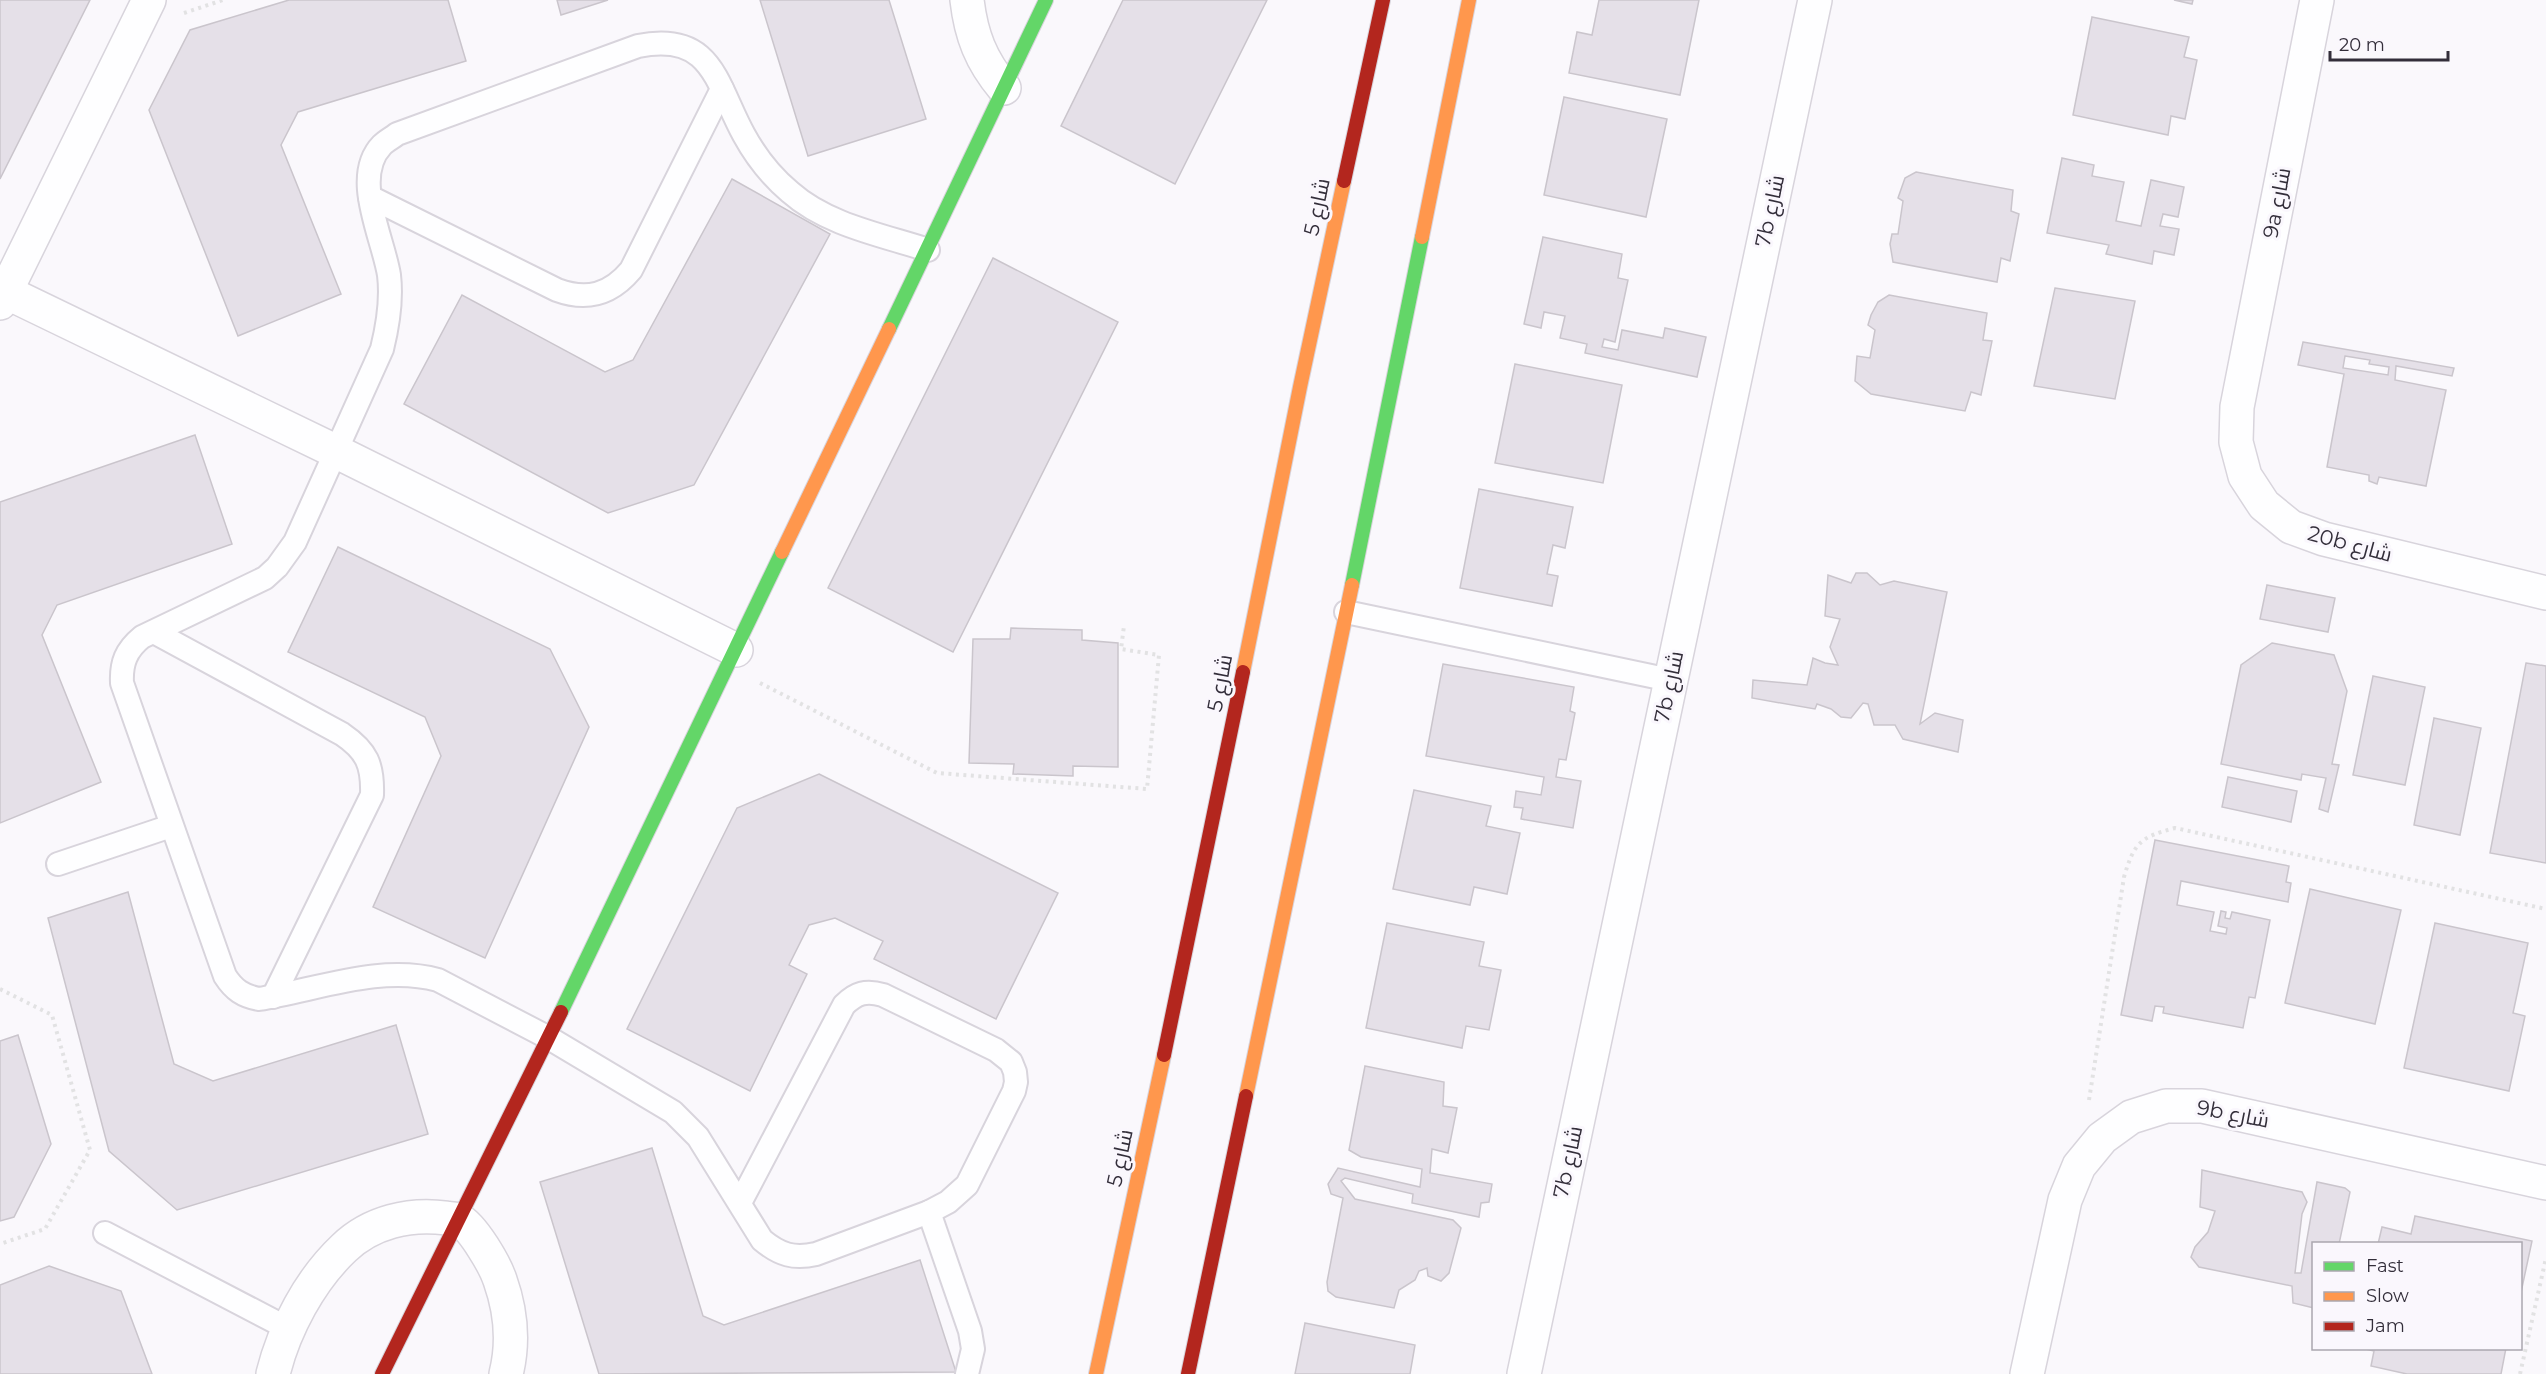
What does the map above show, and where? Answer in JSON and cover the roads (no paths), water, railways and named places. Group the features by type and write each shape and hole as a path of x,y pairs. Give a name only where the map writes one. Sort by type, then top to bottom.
{"street":[{"path":"149,0 3,290 337,452 736,650"},
{"path":"967,0 975,42 993,74 1004,88"},
{"path":"382,1374 549,1038 1046,0"},
{"name":"شارع 5","path":"1096,1374 1383,0"},
{"path":"1188,1374 1346,612 1468,0"},
{"name":"7b شارع","path":"1524,1374 1815,0"},
{"name":"9a شارع","path":"2237,407 2317,0"},
{"name":"20b شارع","path":"2237,407 2235,442 2245,476 2264,505 2291,527 2324,539 2546,593"},
{"name":"9b شارع","path":"2027,1374 2065,1200 2084,1159 2102,1138 2131,1117 2166,1106 2202,1106 2546,1183"},
{"path":"273,1374 289,1329 305,1299 345,1247 370,1230 399,1219 429,1216 460,1220 481,1243 497,1270 507,1300 511,1331 506,1374"}],"lane":[{"path":"741,1202 844,1005 852,998 862,993 873,992 996,1050 1011,1062 1015,1072 1014,1091 975,1174 958,1195 930,1212 816,1254 802,1257 787,1256 773,1250 762,1240 741,1202 698,1137 673,1112 549,1038 446,983 421,975 386,974 259,999 245,996 232,988 225,976 171,826 122,676 125,657 131,646 141,637 265,578 277,567 295,542 376,365 388,325 389,275 367,178 372,160 382,145 397,134 638,46 673,43 690,49 704,59 715,73 757,157 792,194 812,208 836,219 928,250"},
{"path":"370,197 557,290 573,296 590,296 606,292 620,283 631,270 722,89"},
{"path":"1346,612 1670,680"},
{"path":"154,632 342,734 357,744 368,759 373,777 372,795 273,997"},
{"path":"58,864 171,826"},
{"path":"930,1212 970,1331 973,1349 967,1374"},
{"path":"105,1233 289,1329"}]}
